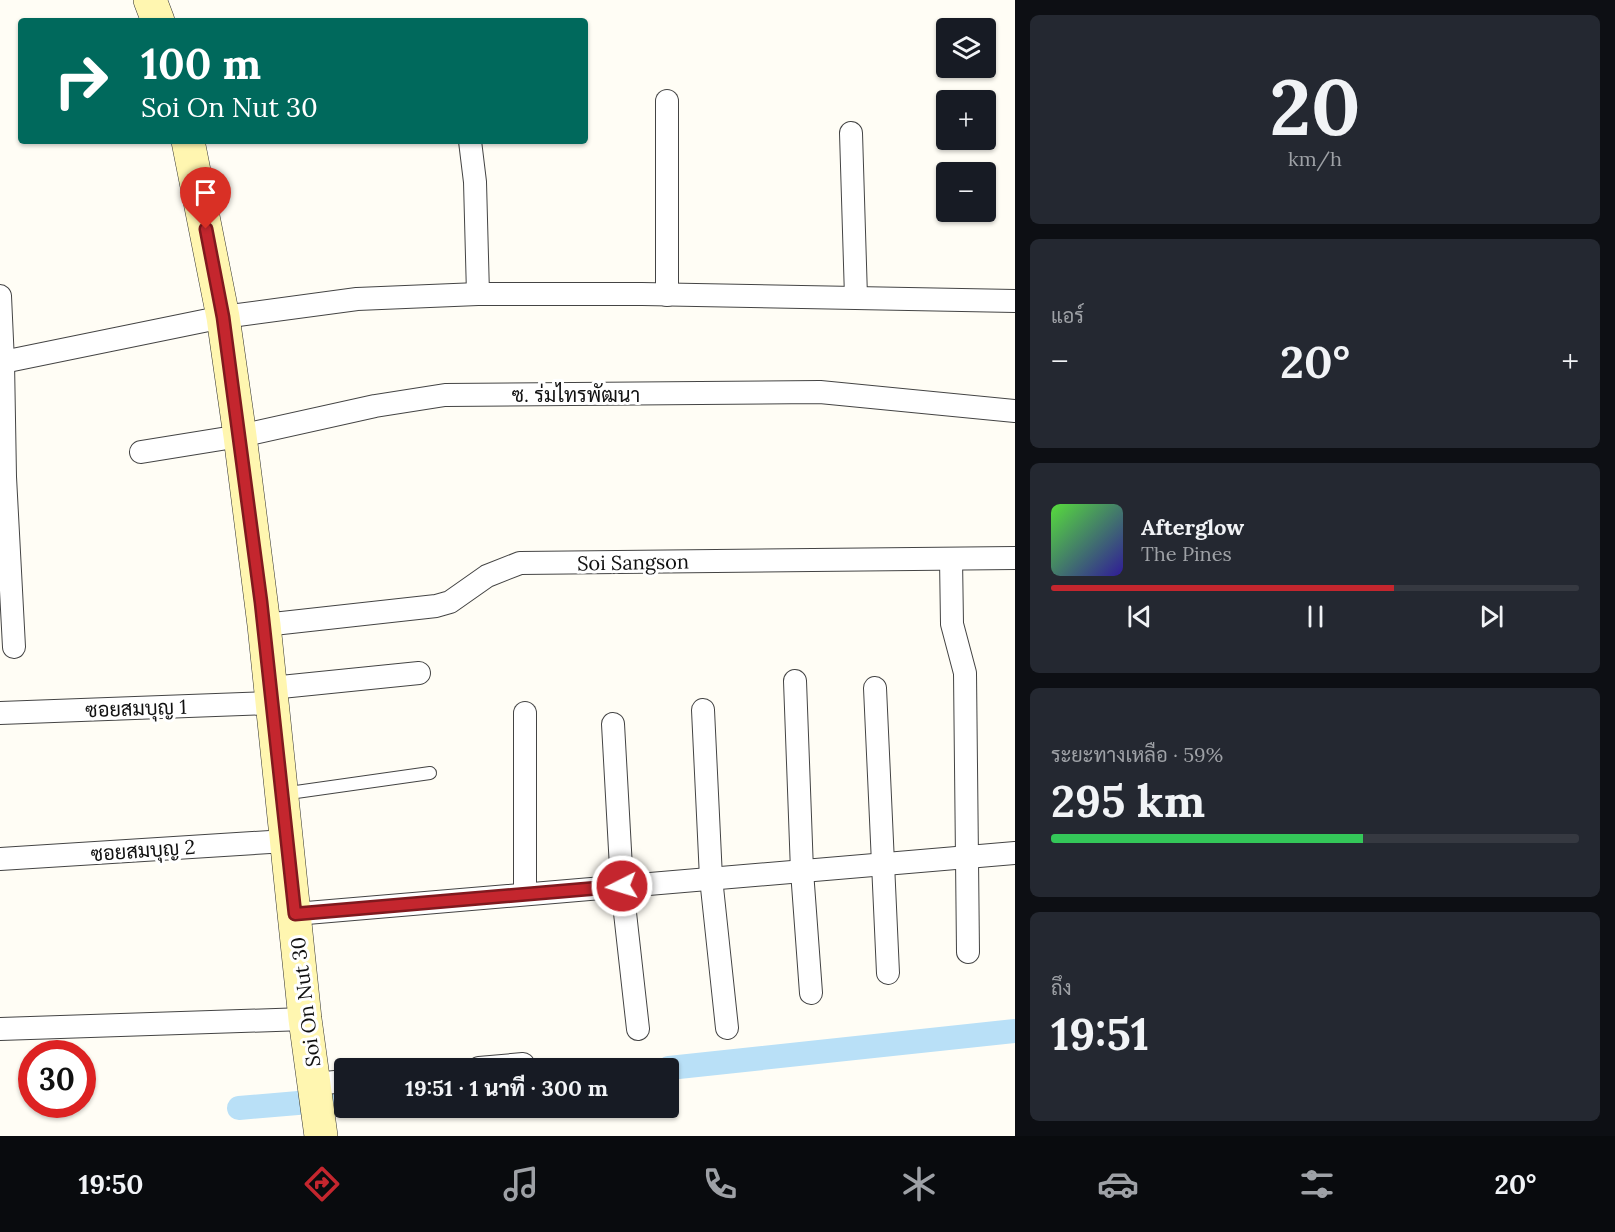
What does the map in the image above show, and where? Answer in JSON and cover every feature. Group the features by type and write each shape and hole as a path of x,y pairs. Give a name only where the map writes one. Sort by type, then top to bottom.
{"street":[{"path":"150,0 157,18"},
{"path":"667,101 667,295"},
{"path":"851,133 856,297"},
{"name":"Soi On Nut 30","path":"189,144 223,317 240,436 264,626 305,1019 323,1101"},
{"path":"470,144 475,182 478,294"},
{"path":"3,362 223,317 357,299 478,294 856,297 1015,301"},
{"path":"0,296 5,477 14,648"},
{"name":"ซ. ร่มไทรพัฒนา","path":"141,452 240,436 375,406 445,395 820,393 1015,411"},
{"name":"Soi Sangson","path":"264,626 436,606 450,602 487,576 520,563 1015,558"},
{"path":"951,559 952,624 965,673 968,952"},
{"name":"ซอยสมบุญ 1","path":"0,713 271,696 420,673"},
{"path":"795,681 802,871 811,993"},
{"path":"874,688 888,973"},
{"path":"703,710 711,878 727,1028"},
{"path":"525,713 525,894"},
{"path":"613,724 622,886 638,1029"},
{"name":"ซอยสมบุญ 2","path":"0,859 286,841"},
{"path":"295,914 711,878 966,859 1015,853"},
{"path":"0,1029 305,1019"}],"lane":[{"path":"281,794 430,773"}],"waterway":[{"path":"679,1067 1015,1031"},
{"path":"239,1108 334,1100"}],"route":[{"path":"206,229 223,317 240,436 264,626 295,914 622,886"}]}
